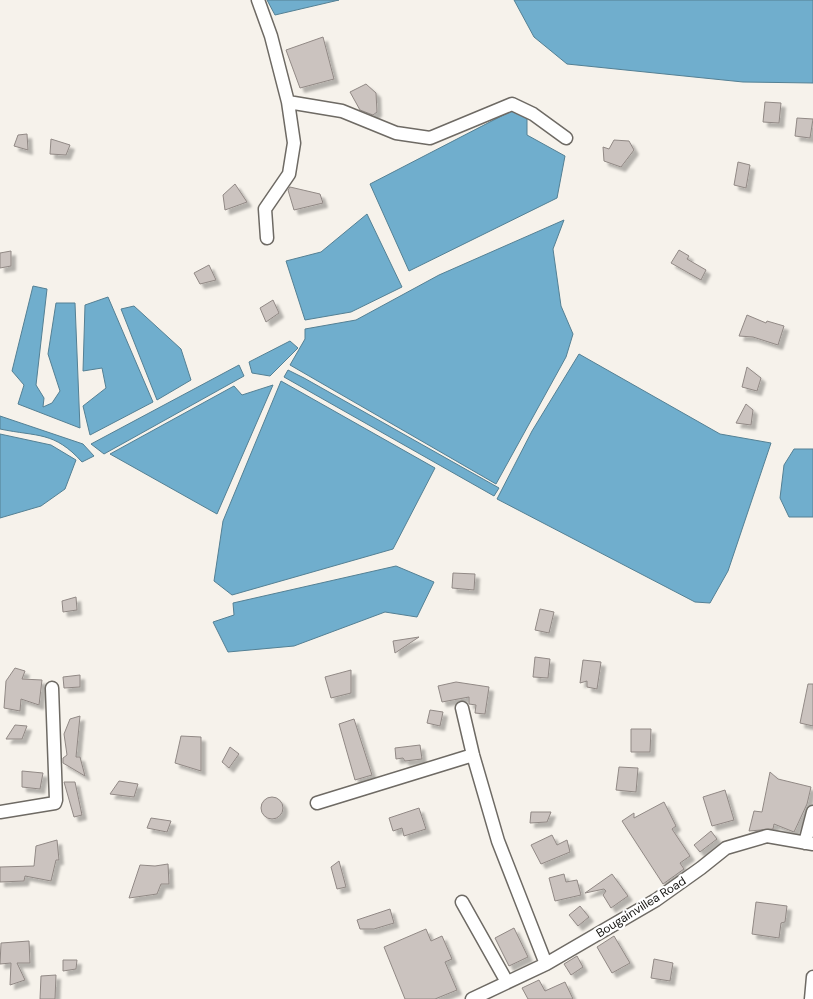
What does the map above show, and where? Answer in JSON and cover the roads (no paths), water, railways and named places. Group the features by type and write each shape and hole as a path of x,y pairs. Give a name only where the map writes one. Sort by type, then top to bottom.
{"street":[{"path":"258,0 266,16 288,102 294,143 288,174 265,209 267,238"},
{"path":"288,102 342,111 396,133 430,138 512,104 533,114 566,138"},
{"path":"0,812 54,803 56,800 52,688"},
{"path":"462,708 473,755 498,841 546,964"},
{"path":"317,802 473,755"},
{"path":"809,844 813,812"},
{"name":"Bougainvillea Road","path":"472,999 546,964 656,900 702,868 726,848 767,836 809,844"},
{"path":"462,902 507,982"},
{"path":"811,999 813,977"}],"water":[{"path":"267,0 339,0 275,15"},
{"path":"514,0 813,0 813,83 743,82 567,64 534,37"},
{"path":"517,108 527,115 527,135 565,156 557,198 409,271 370,184"},
{"path":"367,214 402,287 351,312 305,320 286,261 321,252"},
{"path":"564,220 553,249 561,306 573,334 566,357 496,484 290,365 305,339 305,329 356,320 439,275"},
{"path":"33,286 47,289 36,385 44,398 43,407 52,403 60,391 48,354 56,303 75,303 80,428 18,404 24,385 12,371"},
{"path":"108,297 153,402 90,435 83,406 106,388 102,368 83,371 85,305"},
{"path":"134,306 181,349 191,380 157,400 121,309"},
{"path":"290,341 298,348 270,376 252,373 249,362"},
{"path":"579,354 720,434 771,443 728,571 710,603 695,602 497,499 532,431"},
{"path":"239,365 244,376 104,454 91,444"},
{"path":"288,370 499,488 494,496 284,377"},
{"path":"281,381 435,468 393,549 232,595 214,581 223,521"},
{"path":"273,385 217,514 110,454 234,386 242,395"},
{"path":"0,416 83,444 94,456 82,462 72,452 54,440 0,429"},
{"path":"0,434 51,445 76,460 65,489 41,506 0,518"},
{"path":"794,449 813,449 813,517 789,517 780,498 784,465"},
{"path":"396,566 434,582 417,617 385,612 294,646 228,652 213,622 234,615 233,603"}]}
